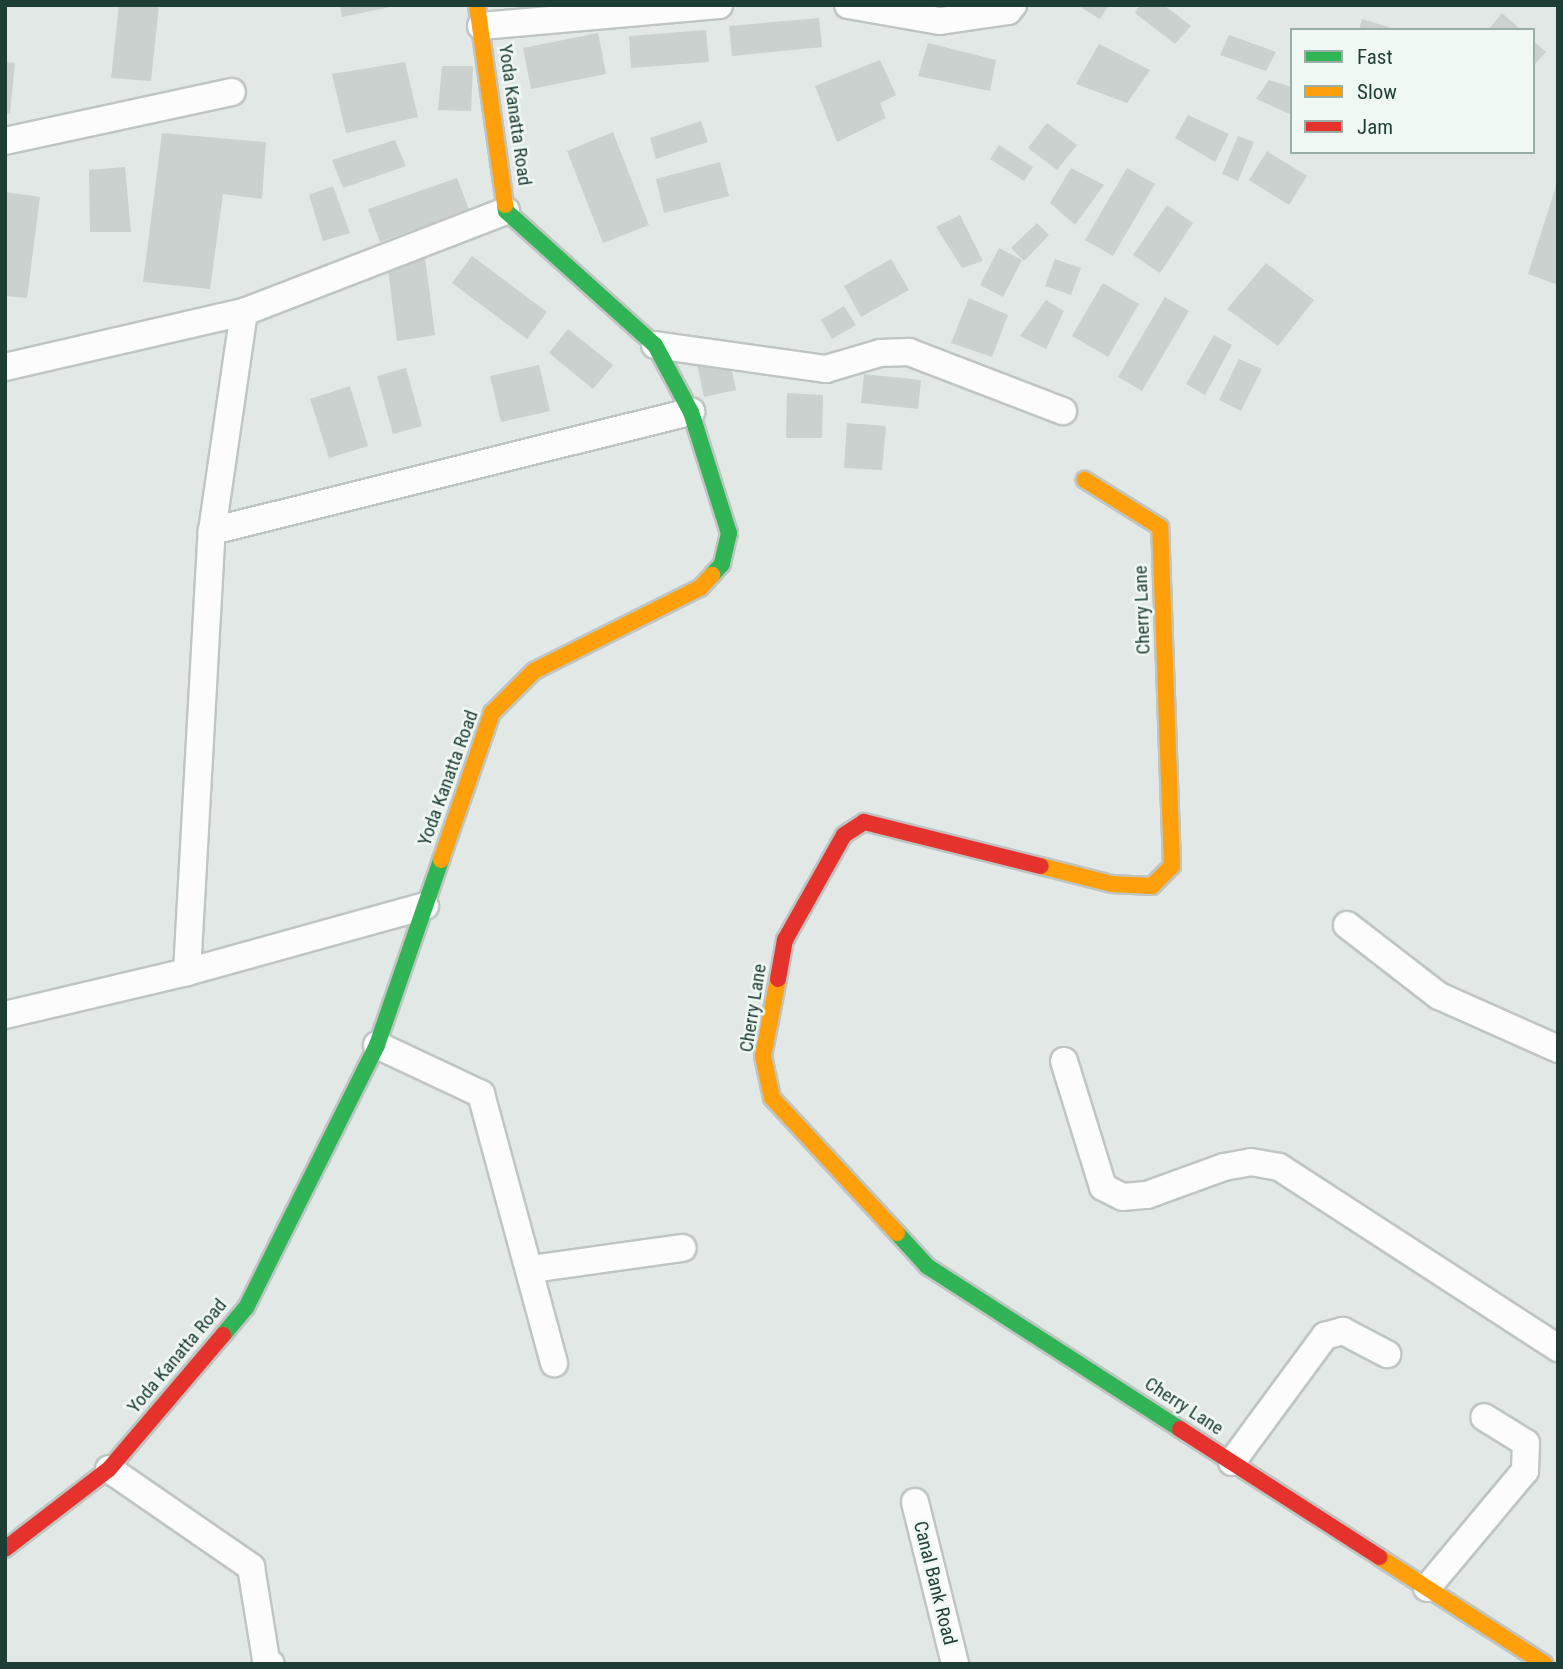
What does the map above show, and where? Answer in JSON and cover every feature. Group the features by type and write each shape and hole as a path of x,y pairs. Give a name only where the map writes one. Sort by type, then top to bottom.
{"street":[{"path":"479,16 719,5"},
{"path":"848,5 941,13 1007,11 1013,5"},
{"name":"Yoda Kanatta Road","path":"5,1549 108,1469 246,1308 377,1045 492,713 534,671 700,588 722,564 729,533 691,412 655,345 506,211 479,16"},
{"path":"5,141 232,92"},
{"path":"5,367 244,312 506,211"},
{"path":"187,972 212,530 244,312"},
{"path":"655,345 826,369 880,353 909,352 1063,411"},
{"path":"212,530 691,412"},
{"name":"Cherry Lane","path":"1085,480 1160,527 1172,866 1152,886 1112,884 864,822 844,835 785,940 763,1056 772,1098 927,1266 1545,1664"},
{"path":"5,1015 187,972 425,906"},
{"path":"1348,925 1439,996 1558,1049"},
{"path":"377,1045 481,1094 531,1269 554,1363"},
{"path":"1064,1061 1102,1187 1123,1197 1147,1195 1224,1167 1251,1162 1279,1167 1558,1348"},
{"path":"531,1269 683,1248"},
{"path":"1232,1462 1325,1336 1343,1331 1387,1354"},
{"path":"1427,1588 1525,1471 1526,1443 1484,1417"},
{"path":"108,1469 251,1567 267,1660 271,1664"},
{"name":"Canal Bank Road","path":"915,1502 956,1664"}],"building":[{"path":"119,5 159,5 151,81 111,78"},
{"path":"340,5 395,5 395,6 342,17"},
{"path":"1077,5 1109,5 1100,19"},
{"path":"1140,5 1164,5 1191,26 1175,44 1135,13"},
{"path":"1502,13 1519,28 1490,28"},
{"path":"819,18 822,47 732,56 729,26"},
{"path":"1362,19 1392,28 1360,28"},
{"path":"706,30 709,62 631,68 629,36"},
{"path":"598,33 606,74 531,89 523,48"},
{"path":"1229,35 1276,52 1266,71 1220,55"},
{"path":"928,43 996,60 990,91 918,76"},
{"path":"1535,43 1546,52 1535,64"},
{"path":"1099,44 1150,70 1127,103 1076,84"},
{"path":"880,60 896,95 880,103 886,118 837,142 815,86"},
{"path":"5,62 15,63 10,114 5,113"},
{"path":"405,62 418,117 346,133 332,74"},
{"path":"442,66 473,66 471,111 438,110"},
{"path":"1269,80 1290,86 1290,114 1256,99"},
{"path":"1188,115 1229,134 1215,162 1175,138"},
{"path":"701,121 708,142 656,159 650,138"},
{"path":"1047,123 1077,145 1057,170 1028,148"},
{"path":"613,132 649,225 603,243 567,151"},
{"path":"162,133 266,142 262,199 223,194 210,289 143,282"},
{"path":"1238,136 1254,142 1238,181 1222,174"},
{"path":"395,140 406,166 343,188 332,160"},
{"path":"999,145 1033,167 1024,181 990,159"},
{"path":"1267,151 1307,176 1289,205 1249,180"},
{"path":"720,162 729,196 664,213 656,179"},
{"path":"125,167 131,232 90,232 89,170"},
{"path":"1071,168 1104,185 1075,225 1050,203"},
{"path":"1127,168 1155,184 1113,256 1085,240"},
{"path":"457,178 469,210 380,242 368,209"},
{"path":"1558,183 1558,285 1528,274"},
{"path":"333,186 350,233 323,241 309,195"},
{"path":"5,192 40,197 27,298 5,296"},
{"path":"1167,205 1193,223 1160,273 1133,255"},
{"path":"960,215 983,261 962,268 936,227"},
{"path":"1037,223 1049,235 1024,261 1011,248"},
{"path":"999,248 1022,260 1003,297 980,285"},
{"path":"472,256 547,312 527,339 452,283"},
{"path":"425,257 435,335 397,341 387,262"},
{"path":"891,259 909,290 861,317 844,286"},
{"path":"1055,259 1081,268 1071,295 1045,286"},
{"path":"1266,263 1314,300 1278,346 1227,309"},
{"path":"1103,283 1139,304 1108,357 1072,336"},
{"path":"1165,297 1189,311 1142,391 1118,377"},
{"path":"969,298 1008,315 992,357 951,343"},
{"path":"1046,300 1064,311 1046,349 1020,336"},
{"path":"844,306 856,325 832,339 821,320"},
{"path":"568,329 613,365 593,389 549,353"},
{"path":"1214,335 1232,345 1205,395 1186,384"},
{"path":"729,358 736,390 704,397 697,364"},
{"path":"1239,359 1262,369 1241,411 1219,400"},
{"path":"539,365 550,411 501,422 490,376"},
{"path":"406,368 422,426 393,434 377,376"},
{"path":"864,374 921,380 918,409 861,403"},
{"path":"350,386 368,446 329,458 310,399"},
{"path":"787,393 823,395 822,438 786,438"},
{"path":"847,423 886,426 882,470 844,468"}],"traffic: fast":[{"path":"505,205 506,211 655,345 691,412 729,533 722,564 712,575"},
{"path":"223,1335 246,1308 377,1045 441,860"},
{"path":"897,1233 927,1266 1180,1429"}],"traffic: slow":[{"path":"477,5 505,205"},
{"path":"1041,866 1112,884 1152,886 1172,866 1160,527 1085,480"},
{"path":"441,860 492,713 534,671 700,588 712,575"},
{"path":"778,979 763,1056 772,1098 897,1233"},
{"path":"1379,1557 1545,1664"}],"traffic: jam":[{"path":"778,979 785,940 844,835 864,822 1041,866"},
{"path":"5,1549 109,1469 223,1335"},
{"path":"1180,1429 1379,1557"}]}
